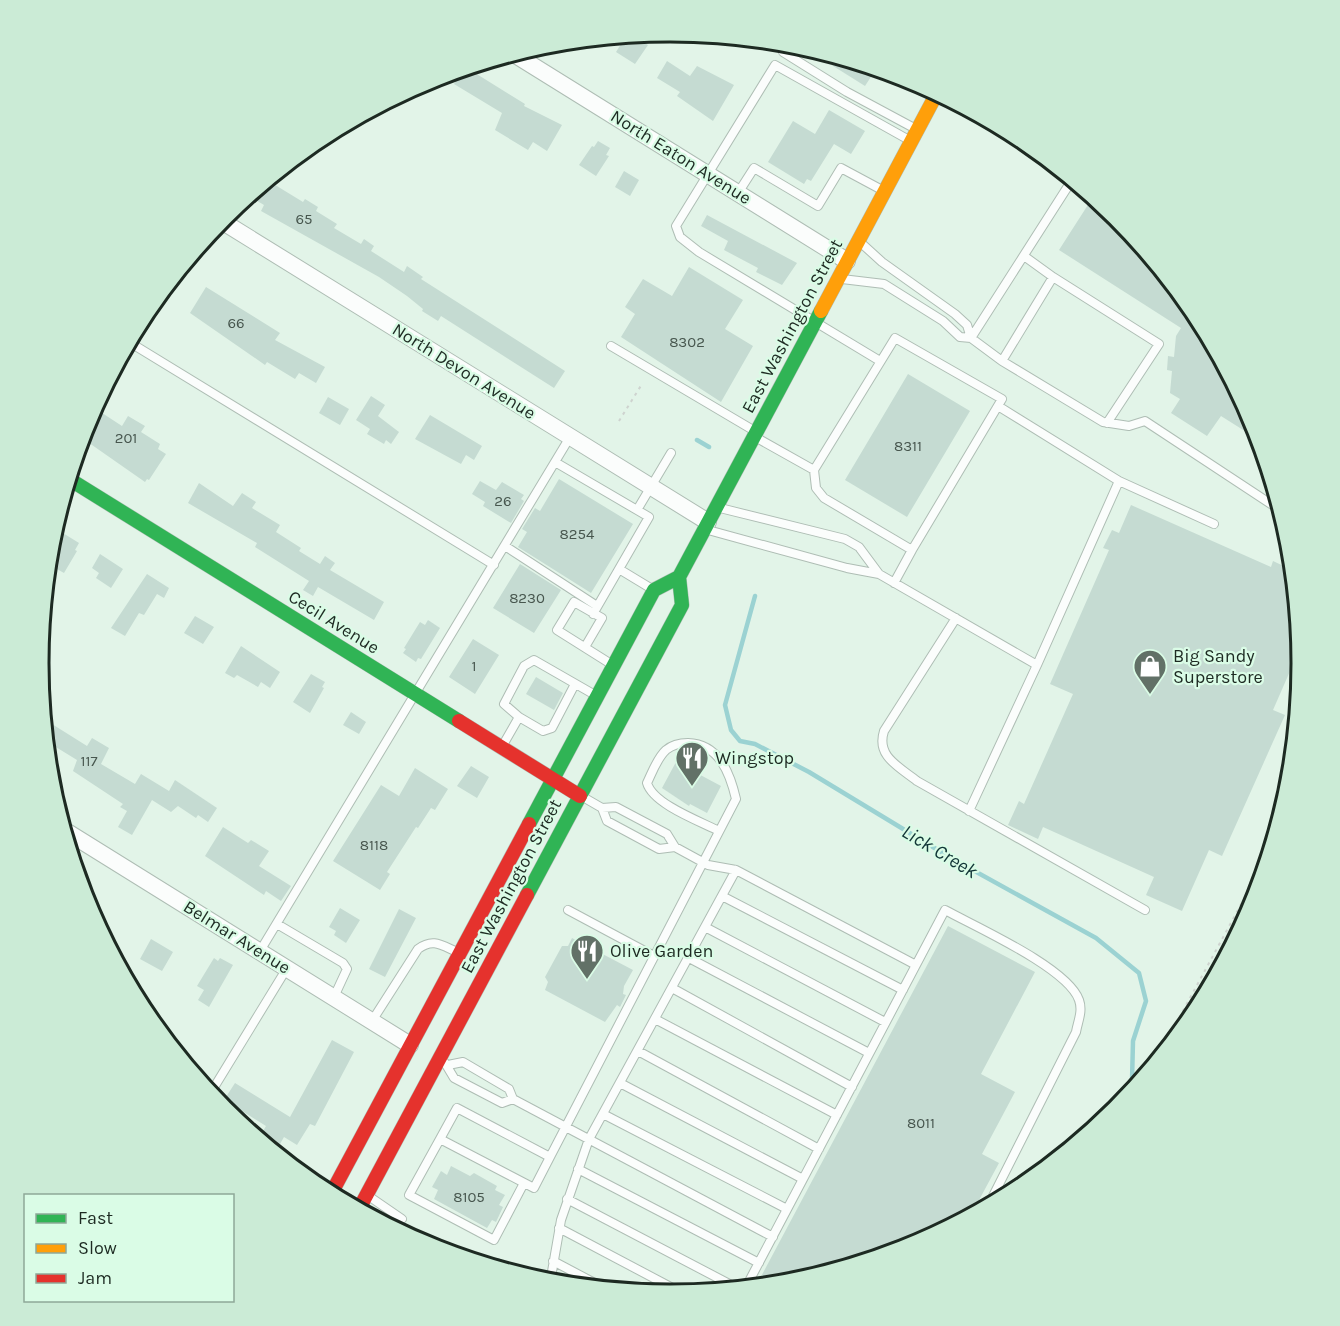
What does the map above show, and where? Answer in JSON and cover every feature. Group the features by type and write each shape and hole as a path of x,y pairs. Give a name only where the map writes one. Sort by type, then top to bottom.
{"main road":[{"name":"East Washington Street","path":"363,1203 444,1062 580,796 682,605 679,577 933,100"},
{"name":"Cecil Avenue","path":"76,483 580,796"},
{"path":"654,590 679,577"},
{"name":"East Washington Street","path":"335,1186 654,590"}],"street":[{"name":"North Eaton Avenue","path":"523,60 847,261"},
{"name":"North Devon Avenue","path":"229,226 650,486 706,526"},
{"name":"Belmar Avenue","path":"74,836 410,1045"}],"lane":[{"path":"787,53 914,135"},
{"path":"880,361 699,252 680,237 676,226 775,65 914,135"},
{"path":"738,193 754,168 818,206 841,168 885,191"},
{"path":"971,338 1067,186"},
{"path":"859,240 882,262 955,314 967,325 971,338"},
{"path":"1024,256 1159,344 1107,423"},
{"path":"1002,361 1053,277"},
{"path":"838,278 884,284 943,321 960,337 971,338 1002,361 1107,423 1129,426 1145,422 1270,504"},
{"path":"894,583 1002,399 894,338 814,470 816,488 824,498 912,550"},
{"path":"136,346 494,566"},
{"path":"611,346 814,470"},
{"path":"998,406 1119,481 1214,524"},
{"path":"260,951 570,437"},
{"path":"637,510 671,453"},
{"path":"555,462 649,517 595,610"},
{"path":"969,811 1119,481"},
{"path":"716,507 845,539 859,547 879,574"},
{"path":"706,526 847,568 879,574 1037,665"},
{"path":"505,546 595,610 602,618 585,647"},
{"path":"619,569 654,590"},
{"path":"595,610 574,602 557,630 614,665"},
{"path":"956,618 884,730 880,743 885,756 917,781 1145,910"},
{"path":"575,684 552,728 547,731 519,717 504,704 529,661 534,660 598,696"},
{"path":"502,748 519,717"},
{"path":"440,1139 534,1188 736,799 724,765 709,748 699,744 673,745 663,752 647,783 649,791 657,798 719,831"},
{"path":"580,796 602,808 616,807 667,834 675,847 702,862 736,870 916,965"},
{"path":"602,808 607,821 659,849 675,847"},
{"path":"552,1272 567,1198 589,1139 736,870"},
{"path":"722,896 903,990"},
{"path":"568,910 654,956"},
{"path":"750,1279 945,910 1051,969 1069,984 1078,997 1081,1008 1076,1032 995,1192"},
{"path":"277,924 344,963 347,969 345,976 334,997"},
{"path":"705,927 885,1022"},
{"path":"372,1021 418,949 427,942 434,942 460,953"},
{"path":"689,958 869,1053"},
{"path":"215,1085 287,968"},
{"path":"672,988 852,1087"},
{"path":"655,1019 837,1114"},
{"path":"638,1051 819,1149"},
{"path":"444,1062 454,1077 464,1083 502,1103 513,1099"},
{"path":"444,1062 463,1062 509,1089 513,1099 773,1237"},
{"path":"620,1083 803,1179"},
{"path":"524,1183 494,1240 409,1195 457,1108 550,1157"},
{"path":"603,1114 787,1209"},
{"path":"578,1169 759,1263"},
{"path":"367,1195 402,1219"},
{"path":"567,1198 725,1282"},
{"path":"559,1228 665,1284"},
{"path":"553,1262 585,1278"}],"path":[{"path":"619,421 642,384"},
{"path":"1179,1018 1246,894"}],"building":[{"path":"644,43 648,45 635,64 616,52 621,44"},
{"path":"667,61 690,76 697,66 734,85 713,121 677,96 680,92 657,78"},
{"path":"827,62 872,76 865,86"},
{"path":"476,73 525,104 524,106 562,125 547,151 533,142 528,150 495,130 502,113 454,84 456,80"},
{"path":"829,110 865,131 851,154 834,144 811,181 807,179 804,184 768,162 793,121 815,134"},
{"path":"598,141 610,148 606,155 609,156 596,176 579,165"},
{"path":"624,171 639,180 630,196 615,187"},
{"path":"275,185 303,202 305,199 318,207 316,211 337,224 334,228 361,244 364,239 374,246 371,251 404,272 407,266 423,277 421,279 565,371 554,388 441,316 438,321 422,311 423,309 407,296 379,277 261,211 264,205 256,200"},
{"path":"1088,205 1137,254 1186,318 1227,388 1247,432 1221,416 1207,436 1171,413 1180,399 1170,393 1172,371 1167,370 1168,356 1174,357 1176,336 1181,328 1059,250"},
{"path":"707,215 797,263 782,285 756,272 758,268 724,250 728,241 701,226"},
{"path":"689,267 743,300 725,329 753,346 721,402 621,337 635,314 625,307 643,279 672,296"},
{"path":"206,287 280,333 275,340 325,367 316,383 299,373 295,379 267,362 265,365 190,313"},
{"path":"908,374 970,411 907,517 845,480"},
{"path":"371,396 385,405 378,416 399,432 391,444 386,440 384,444 367,434 370,429 356,420"},
{"path":"328,397 349,409 340,425 319,413"},
{"path":"102,413 122,426 128,416 145,426 141,432 160,444 158,449 166,454 149,480 145,482 89,443"},
{"path":"430,415 482,446 474,460 466,455 461,464 415,439"},
{"path":"559,479 633,524 591,593 518,547 527,532 522,529 535,508 540,511"},
{"path":"480,481 496,490 502,482 524,495 521,499 524,501 511,523 483,506 485,502 472,494"},
{"path":"199,483 233,506 242,493 256,502 252,508 280,525 276,532 301,548 299,551 320,564 325,556 335,563 330,570 384,602 374,620 318,587 313,596 303,590 309,581 255,547 257,543 188,503"},
{"path":"1131,505 1271,567 1273,561 1283,566 1286,582 1291,669 1273,710 1285,715 1222,856 1209,850 1182,911 1146,895 1154,877 1043,827 1038,839 1008,825 1019,801 1024,804 1073,694 1050,684 1109,550 1103,548 1112,530 1119,533"},
{"path":"63,533 79,543 64,573 56,569"},
{"path":"100,554 123,569 111,588 96,578 99,573 92,568"},
{"path":"520,564 561,590 534,633 493,608"},
{"path":"147,574 169,588 164,598 157,594 144,615 139,613 125,636 111,628"},
{"path":"195,616 214,627 203,644 184,633"},
{"path":"428,620 440,628 421,659 418,658 416,662 403,653 406,649 404,648 420,622 425,625"},
{"path":"473,639 499,655 475,694 449,677"},
{"path":"241,646 280,672 270,688 261,682 258,687 237,675 234,678 225,673"},
{"path":"311,674 325,682 310,713 293,702"},
{"path":"536,677 563,693 554,710 526,694"},
{"path":"351,712 366,722 359,734 343,725"},
{"path":"52,724 87,746 92,738 109,748 101,764 135,784 141,774 169,791 175,780 217,808 208,822 198,815 196,818 178,806 171,812 152,800 132,835 118,827 127,811 120,807 123,804 73,771 77,760 54,746"},
{"name":"Wingstop","path":"676,762 721,786 707,813 690,804 689,806 662,788"},
{"path":"471,766 489,777 477,798 457,786"},
{"path":"415,768 448,789 435,810 431,808 418,828 416,827 387,872 390,874 380,890 333,861 381,785 399,796"},
{"path":"223,827 248,843 251,840 269,851 259,866 291,886 281,901 266,891 264,895 205,856"},
{"path":"340,908 360,920 346,943 334,935 336,931 329,927"},
{"path":"399,909 416,918 385,977 369,969"},
{"path":"948,926 1035,972 981,1074 1015,1092 982,1154 999,1163 978,1203 908,1237 870,1251 831,1263 761,1277"},
{"name":"Olive Garden","path":"572,938 633,970 624,986 623,994 626,995 620,1007 617,1005 605,1022 545,990 548,982 545,977 562,946 568,946"},
{"path":"151,939 173,952 162,971 140,959"},
{"path":"214,958 218,961 220,958 233,965 209,1007 198,1000 204,990 197,986"},
{"path":"332,1040 354,1052 315,1126 310,1124 297,1145 284,1137 280,1144 271,1139 263,1132 266,1126 238,1109 226,1097 235,1083 290,1117"},
{"path":"451,1166 470,1176 474,1173 497,1186 495,1190 505,1195 499,1205 503,1207 496,1222 492,1220 487,1228 434,1199 438,1190 432,1187 441,1171 447,1175"}],"waterway":[{"name":"Lick Creek","path":"697,440 709,447"},
{"name":"Lick Creek","path":"755,596 725,705 731,730 740,741 755,744 809,772 951,858 1096,938 1139,973 1146,1001 1133,1041 1132,1077"}],"traffic: fast":[{"path":"529,824 654,590 679,577 821,311"},
{"path":"76,483 459,721"},
{"path":"527,895 682,605 679,577"}],"traffic: slow":[{"path":"821,311 933,100"}],"traffic: jam":[{"path":"459,721 580,796"},
{"path":"335,1186 529,824"},
{"path":"362,1203 527,895"}],"place":[{"name":"Big Sandy Superstore","path":"1150,695"},
{"name":"Wingstop","path":"692,787"},
{"name":"Olive Garden","path":"587,980"}]}
